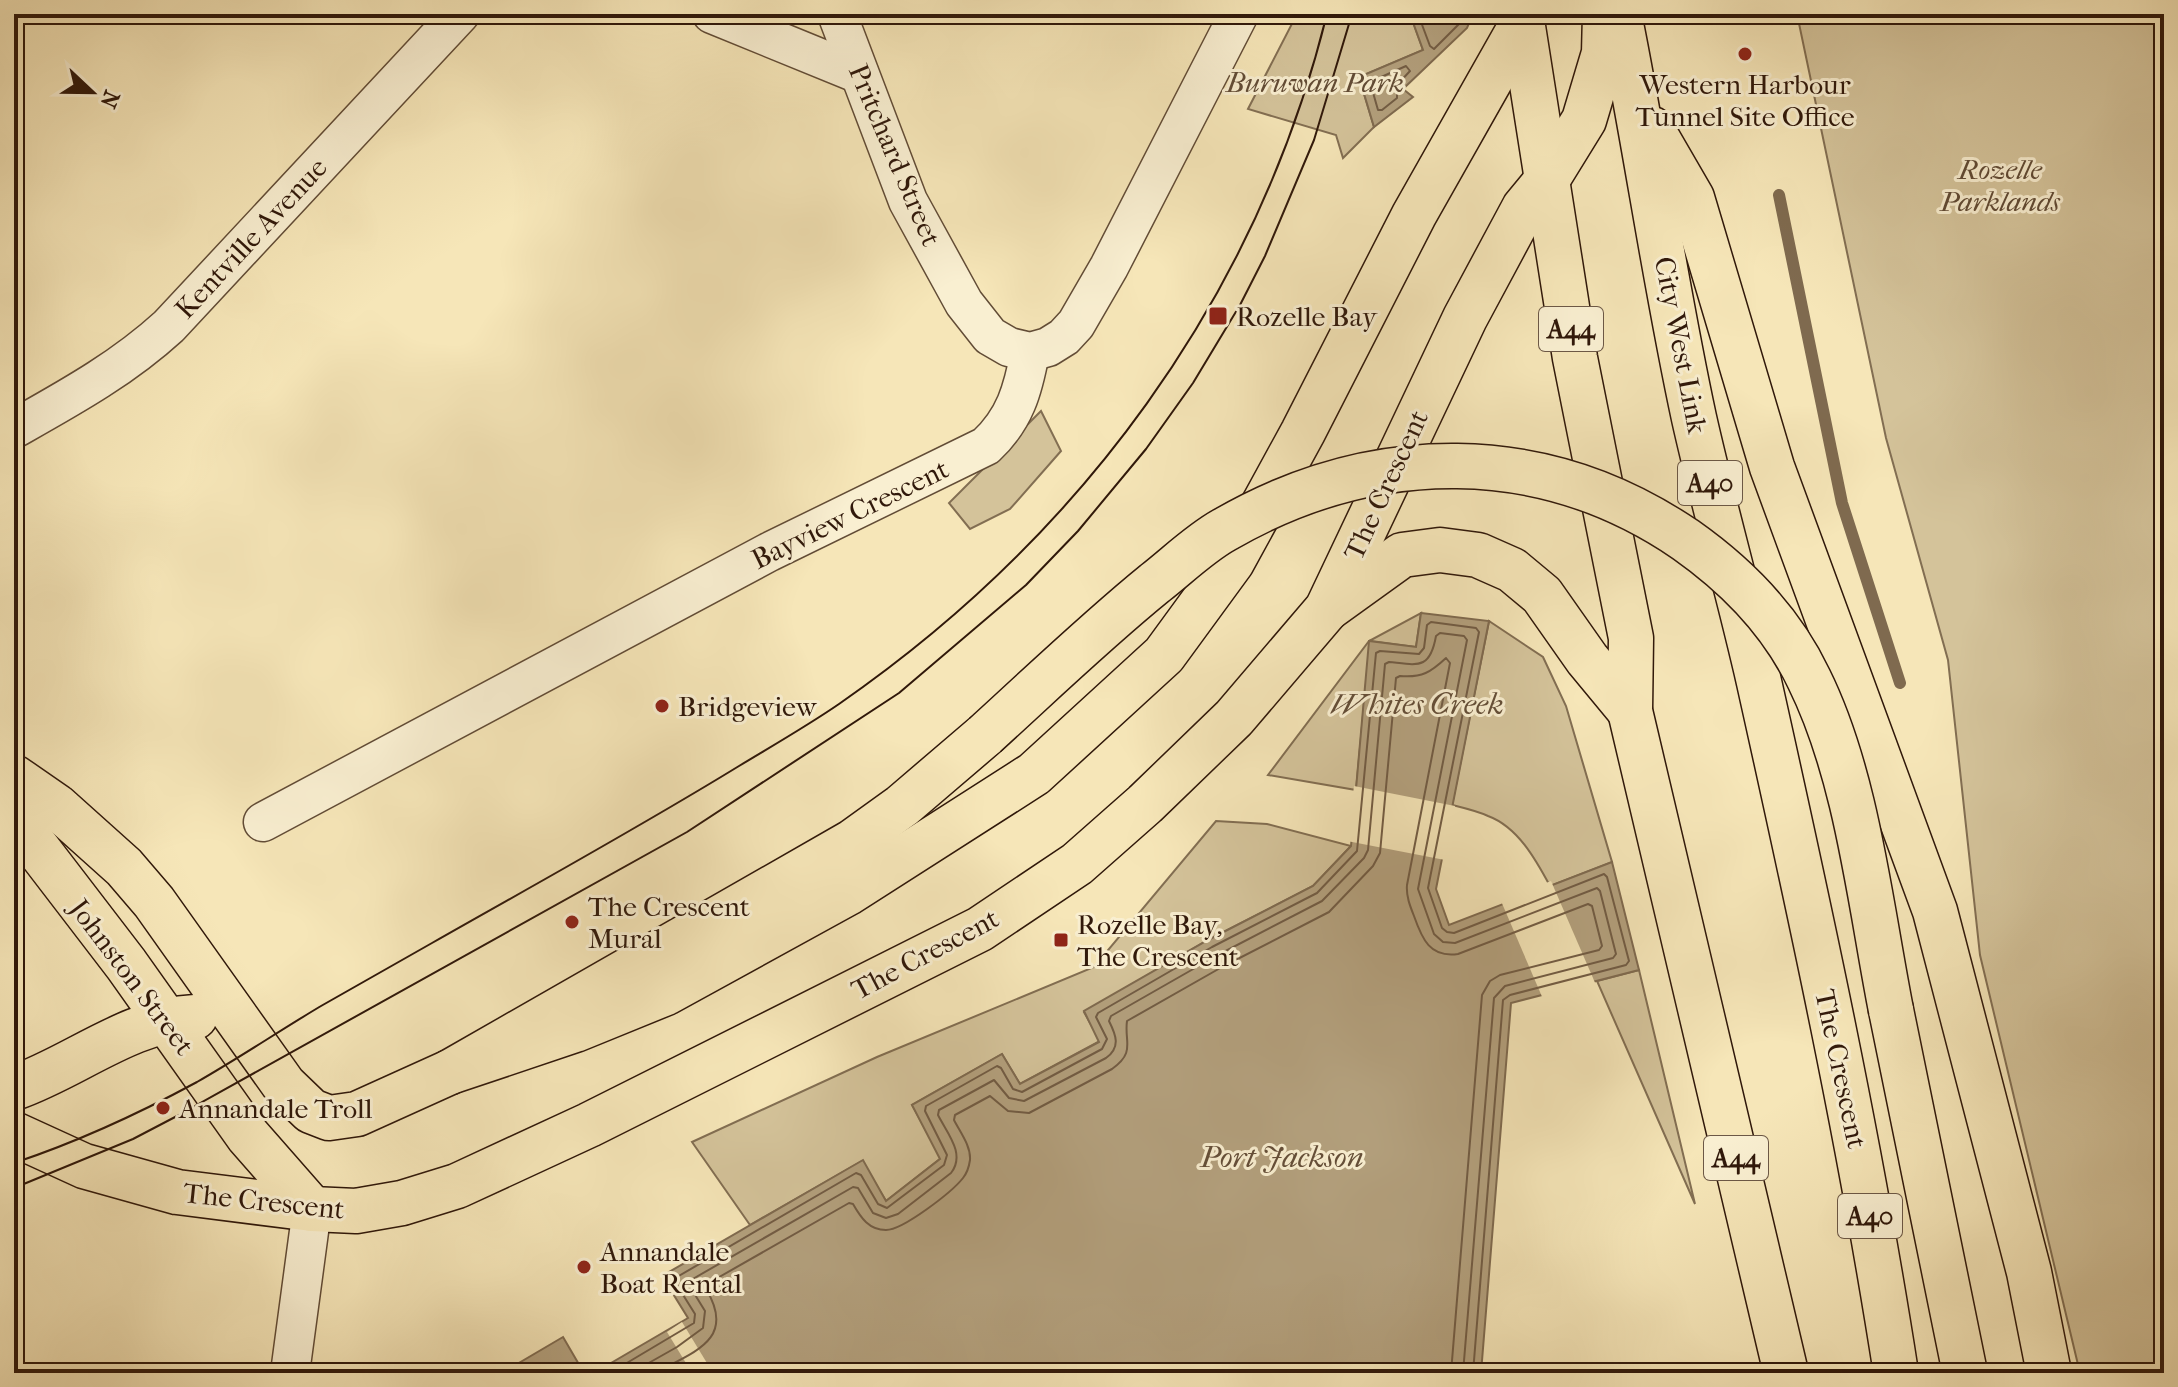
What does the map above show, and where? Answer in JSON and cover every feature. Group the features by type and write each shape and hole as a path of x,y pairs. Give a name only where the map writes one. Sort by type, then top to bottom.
{"main road":[{"name":"The Crescent","path":"14,1134 84,1166 138,1183 227,1201 356,1211 431,1196 589,1125 980,929 1077,864 1234,718 1327,609 1465,318 1536,194 1584,120 1604,53 1605,14"},
{"name":"City West Link","path":"1619,14 1667,285 1692,405 1777,767"},
{"name":"A44","path":"1522,19 1536,194 1575,358 1631,638 1630,711 1786,1373"},
{"path":"450,1072 575,1030 666,993 848,893 1034,774 1164,655 1232,562 1303,432 1407,228 1464,131 1522,19"},
{"path":"1635,100 1692,198 1772,467 1935,911 2029,1272 2049,1373"},
{"path":"450,1072 852,842 902,806 1123,609 1221,531 1274,504 1347,478 1438,466 1485,467 1570,482 1614,498 1655,519 1712,558 1771,617 1808,676 1847,782 1965,1373"},
{"path":"1327,609 1402,555 1440,550 1478,555 1512,570 1542,595 1587,659 1630,711"},
{"name":"The Crescent","path":"1777,767 1857,1147 1896,1373"},
{"name":"Johnston Street","path":"14,777 56,806 124,867 154,902 240,1026 295,1098 311,1111 329,1118 357,1114 450,1072"},
{"name":"Johnston Street","path":"14,818 166,1020 248,1136 312,1209"},
{"path":"14,1088 115,1039 166,1020 202,1016 240,1026 245,1064 298,1172 312,1209"}],"street":[{"name":"Kentville Avenue","path":"14,429 99,381 138,354 169,326 460,14"},
{"path":"712,14 859,74"},
{"name":"Pritchard Street","path":"837,14 908,201 964,303 990,336 1009,347 1030,352"},
{"path":"1030,352 1048,347 1064,337 1076,324 1109,267 1239,14"},
{"name":"Bayview Crescent","path":"263,822 769,552 986,446 1003,430 1015,410 1030,352"},
{"path":"290,1373 312,1209"}],"green space":[{"name":"Buruwan Park","path":"1297,14 1410,14 1423,50 1359,77 1374,127 1343,158 1336,135 1248,109"},
{"name":"Rozelle Parklands","path":"1797,14 2164,14 2164,1373 2080,1373 1980,955 1948,660 1886,438"},
{"path":"1041,411 1061,451 1010,509 970,529 949,503"},
{"path":"1421,613 1416,647 1370,641 1356,790 1268,775 1369,641"},
{"path":"1489,621 1543,657 1566,706 1612,862 1550,886 1532,855 1508,828 1484,814 1452,805"},
{"path":"1216,821 1267,824 1351,846 1313,886 1208,940 1084,1012 1100,1041 1020,1084 1002,1054 912,1105 941,1158 886,1201 862,1161 750,1225 692,1142 877,1057 1094,967"},
{"path":"1639,970 1695,1204 1597,981"}],"water":[{"path":"1410,14 1473,14 1467,28 1403,89 1413,97 1374,127 1359,77 1423,50"},
{"name":"Port Jackson","path":"1421,613 1489,621 1436,889 1449,925 1612,862 1639,970 1511,1003 1481,1373 594,1373 688,1318 662,1276 863,1160 886,1201 940,1159 912,1105 1002,1054 1020,1084 1099,1042 1084,1011 1208,940 1313,886 1351,846 1369,641 1416,647"},
{"path":"563,1337 584,1373 502,1373"}],"pier":[{"path":"1354,786 1455,806 1445,860 1347,841"},
{"path":"1551,881 1596,985 1543,999 1501,901"},
{"path":"682,1322 713,1373 692,1373 667,1332"}],"waterway":[{"path":"1779,195 1842,503 1900,683"}],"tram line":[{"path":"14,1163 107,1127 197,1082 321,1006 624,834 789,736 839,704 926,638 1007,566 1081,488 1147,404 1205,314 1255,219 1296,119 1327,14"},
{"path":"14,1188 133,1139 177,1116 687,832 899,693 1026,585 1078,531 1146,449 1193,383 1240,305 1265,256 1314,140 1352,14"}],"place":[{"name":"Western Harbour Tunnel Site Office","path":"1745,54"},
{"name":"Rozelle Bay","path":"1218,316"},
{"name":"Bridgeview","path":"662,706"},
{"name":"The Crescent Mural","path":"572,922"},
{"name":"Rozelle Bay, The Crescent","path":"1061,940"},
{"name":"Annandale Troll","path":"163,1108"},
{"name":"Annandale Boat Rental","path":"584,1267"}],"water label":[{"name":"Whites Creek","path":"1417,704"}]}
